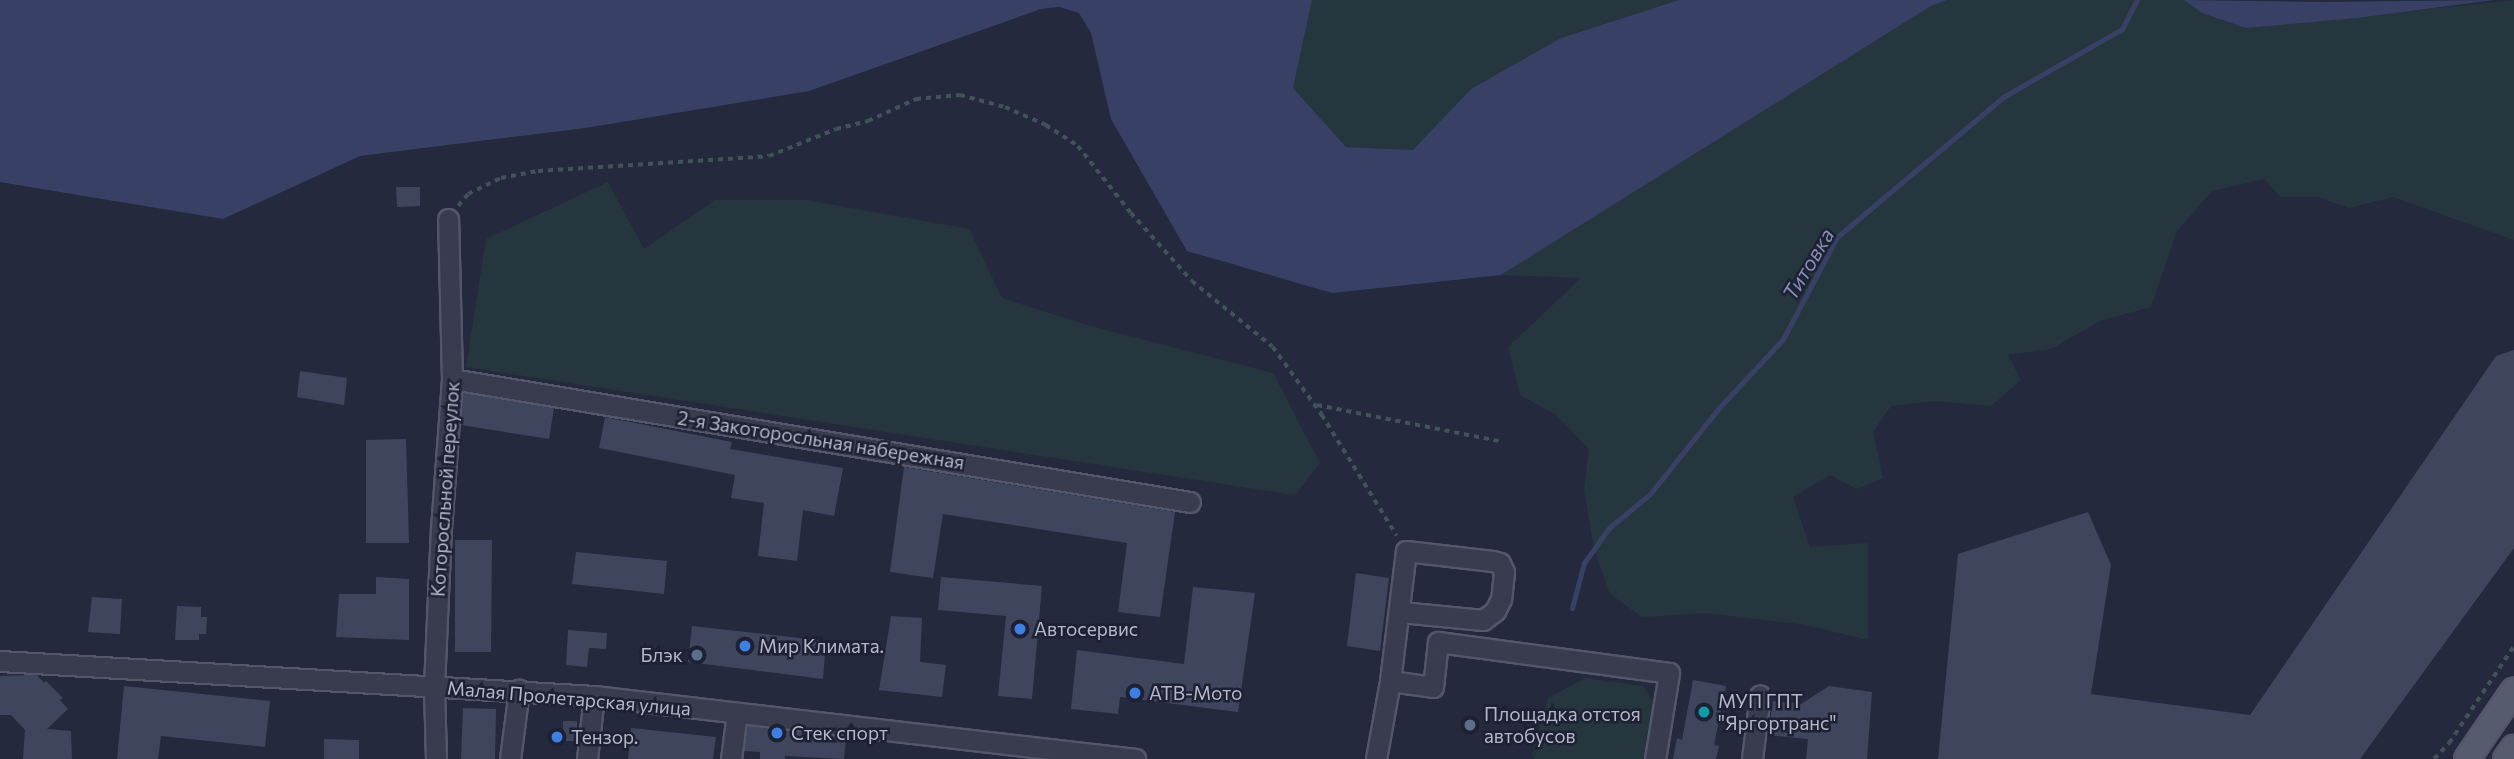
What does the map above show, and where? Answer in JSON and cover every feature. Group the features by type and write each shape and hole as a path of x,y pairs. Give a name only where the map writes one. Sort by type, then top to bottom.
{"main road":[{"path":"2467,759 2514,690"},
{"path":"2507,759 2514,748"}],"street":[{"name":"Которосльной переулок","path":"436,759 434,687 440,529 452,379 447,219"},
{"name":"2-я Закоторосльная набережная","path":"452,379 1191,502"},
{"path":"1376,759 1400,612 1406,551 1500,564 1504,572 1501,599 1495,611 1483,620 1400,612"},
{"path":"1390,681 1433,687 1438,642 1670,673 1655,759"},
{"name":"Малая Пролетарская улица","path":"0,661 594,696 1135,759"},
{"path":"510,759 519,690"},
{"path":"1752,759 1760,695"},
{"path":"587,759 594,696"},
{"path":"732,759 737,713"}],"path":[{"path":"447,219 468,194 501,178 538,171 769,156 836,129 868,121 916,99 960,95 1015,111 1046,125 1078,146 1131,213 1192,281 1273,347 1315,405 1406,551"},
{"path":"1315,405 1499,441"},
{"path":"2434,759 2449,743 2514,646"}],"shaded area":[{"path":"1312,0 1679,0 1561,38 1471,89 1414,150 1346,147 1293,88"},
{"path":"1947,0 2184,0 2202,13 2246,28 2514,0 2514,240 2393,197 2349,208 2318,197 2281,197 2264,179 2212,191 2177,231 2151,307 2100,321 2051,349 2008,355 2021,380 1991,406 1935,401 1891,406 1873,432 1883,478 1857,489 1830,475 1793,497 1810,547 1868,543 1868,640 1806,625 1707,613 1642,617 1610,594 1594,549 1584,489 1589,449 1555,414 1520,395 1508,347 1581,278 1501,275 1931,6"},
{"path":"608,182 644,249 715,200 806,200 969,229 1002,298 1094,327 1273,373 1320,463 1295,495 466,367 486,239"},
{"path":"1585,678 1643,686 1656,706 1646,759 1534,759 1532,755 1548,698"}],"water":[{"path":"0,0 1312,0 1293,88 1346,147 1413,150 1471,89 1561,38 1679,0 1947,0 1931,6 1501,275 1332,293 1187,251 1111,119 1091,33 1079,13 1059,7 1041,9 809,91 585,128 360,156 223,219 0,182"},
{"path":"2184,0 2494,0 2356,18 2246,28 2202,13"}],"building":[{"path":"396,187 420,187 420,206 397,207"},
{"path":"2514,350 2514,548 2360,759 1938,759 1958,554 2088,512 2111,565 2091,694 2250,715 2496,356"},
{"path":"300,371 347,378 344,405 297,397"},
{"path":"463,393 554,408 549,439 461,425"},
{"path":"605,417 732,442 730,449 843,468 834,516 803,510 797,561 758,556 764,503 731,498 735,475 599,448"},
{"path":"406,439 409,543 366,543 366,440"},
{"path":"904,467 1175,512 1160,617 1118,612 1127,543 943,514 933,578 890,572"},
{"path":"455,540 492,540 491,652 455,652"},
{"path":"576,552 667,561 664,594 572,584"},
{"path":"1356,573 1389,578 1380,651 1347,646"},
{"path":"376,577 409,579 409,640 336,637 339,594 376,594"},
{"path":"941,577 1042,586 1032,699 998,696 1006,616 938,610"},
{"path":"1193,587 1255,593 1238,712 1120,697 1118,714 1071,709 1077,650 1184,664"},
{"path":"92,597 122,599 120,634 88,632"},
{"path":"177,606 201,607 201,617 207,617 206,634 199,634 199,640 175,640"},
{"path":"891,616 922,618 920,662 946,665 942,697 879,690"},
{"path":"692,626 826,641 823,679 688,662"},
{"path":"568,630 607,633 606,649 589,648 587,667 566,665"},
{"path":"37,675 63,698 60,700 68,709 47,729 71,731 72,759 23,759 25,730 11,715 0,715 0,676"},
{"name":"МУП ГПТ \"Яргортранс\"","path":"1693,680 1726,686 1714,745 1719,746 1716,759 1673,759 1677,738 1682,740"},
{"path":"124,686 270,701 265,747 161,736 158,759 117,759"},
{"path":"1829,686 1872,692 1867,759 1806,759 1808,739 1768,735 1773,701 1801,704"},
{"path":"463,708 496,709 495,759 461,759"},
{"path":"563,721 577,721 577,741 563,741"},
{"path":"748,726 846,738 844,759 785,756 785,759 760,759 760,752 744,751"},
{"path":"631,728 716,737 713,759 628,759"},
{"path":"324,739 359,740 359,759 324,759"}],"waterway":[{"name":"Титовка","path":"1572,608 1584,563 1609,528 1650,494 1718,409 1783,339 1837,237 2003,97 2122,29 2137,0"}],"place":[{"name":"Автосервис","path":"1020,629"},
{"name":"Мир Климата.","path":"745,646"},
{"name":"Блэк","path":"697,655"},
{"name":"АТВ-Мото","path":"1135,693"},
{"name":"МУП ГПТ \"Яргортранс\"","path":"1704,712"},
{"name":"Площадка отстоя автобусов","path":"1470,725"},
{"name":"Стек спорт","path":"777,733"},
{"name":"Тензор.","path":"557,737"}]}
